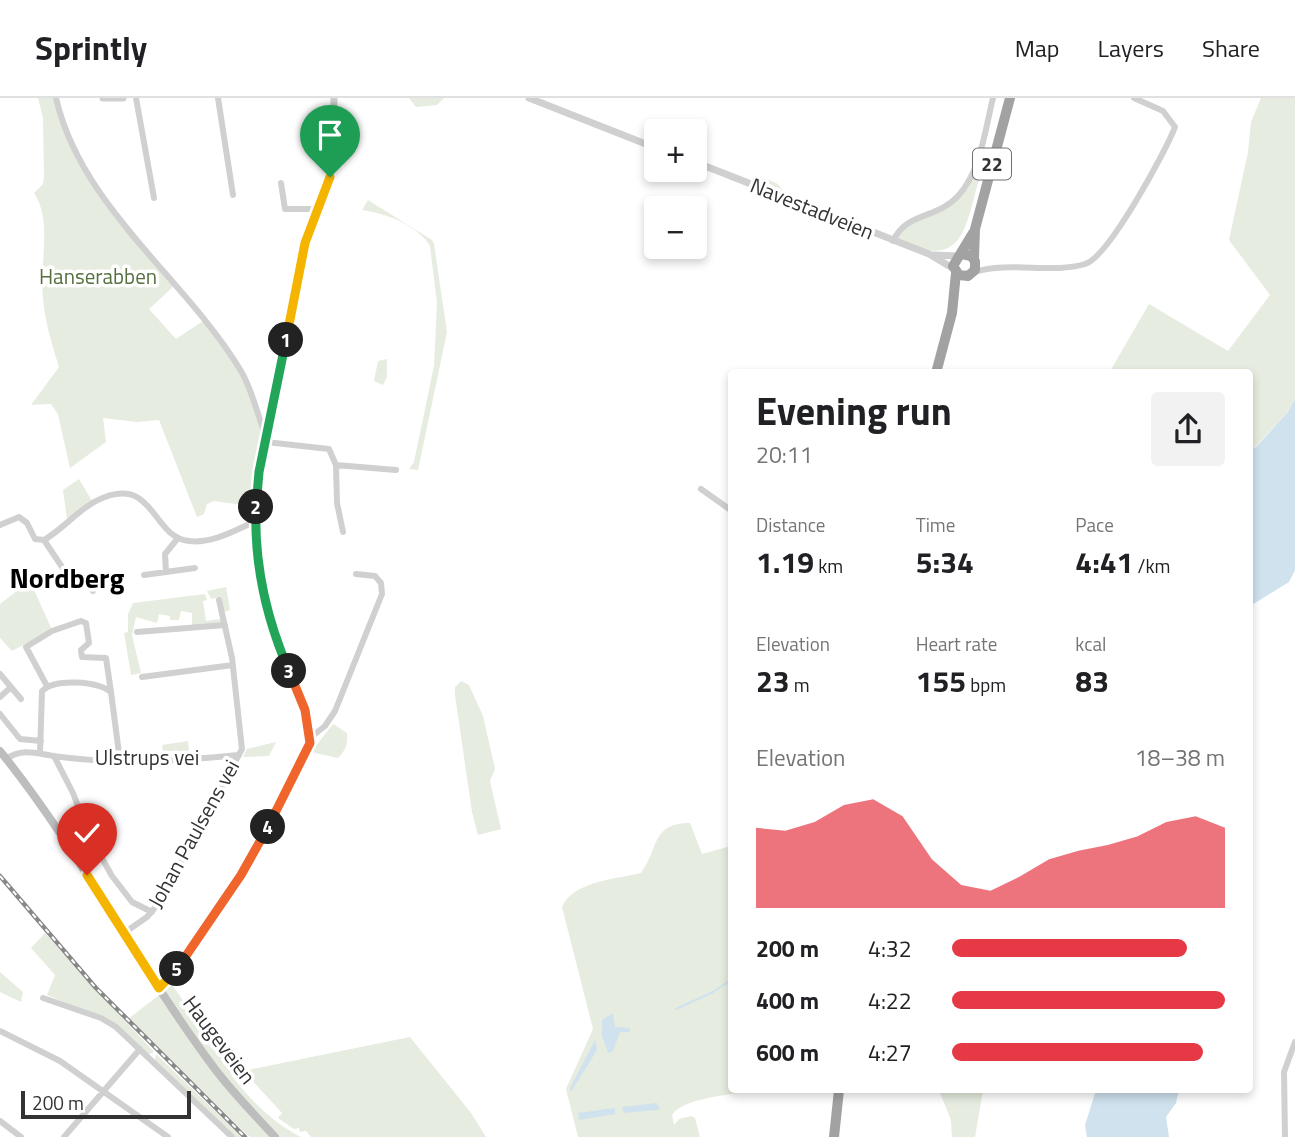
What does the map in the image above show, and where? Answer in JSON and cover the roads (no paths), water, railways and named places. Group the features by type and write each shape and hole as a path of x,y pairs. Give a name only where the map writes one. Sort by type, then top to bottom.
{"highway":[{"name":"22","path":"952,313 971,274 975,229 1010,98"},
{"name":"22","path":"937,369 952,313 959,255 975,229"},
{"path":"959,255 974,260"},
{"path":"955,271 971,274"},
{"path":"834,1137 839,1093"}],"main road":[{"name":"Haugeveien","path":"0,751 54,824 159,988 215,1068 275,1137"}],"street":[{"path":"56,98 66,136 99,194 171,279 240,369 266,440"},
{"path":"103,98 123,98"},
{"path":"136,98 154,198"},
{"path":"218,98 233,195"},
{"path":"159,988 186,957 241,875 306,754 311,737 305,710 269,622 259,575 256,522 259,475 305,243 333,167 334,98"},
{"path":"529,98 644,143"},
{"path":"893,241 902,225 947,205 967,184 975,166 993,98"},
{"path":"971,274 993,267 1079,265 1093,261 1134,205 1175,127 1163,111 1134,98"},
{"name":"Navestadveien","path":"707,167 929,254 955,271"},
{"path":"281,183 285,209 317,209"},
{"name":"Navestadveien","path":"929,254 959,255"},
{"path":"974,260 993,267"},
{"path":"266,440 329,449 336,465 337,503 343,532"},
{"path":"336,465 396,470"},
{"path":"701,489 728,508"},
{"path":"0,525 19,517 27,523 34,539 44,540 102,498 130,495 148,503 166,528 178,538 190,541 207,540 256,522"},
{"path":"166,572 165,554 178,538"},
{"path":"44,540 66,573 88,582 93,591"},
{"path":"144,575 195,568"},
{"path":"311,737 325,726 335,711 382,594 381,583 375,576 356,574"},
{"name":"Johan Paulsens vei","path":"124,933 152,912 239,754 243,732 233,665 219,600"},
{"path":"47,686 26,647 52,631 82,621 86,623 89,643 81,650 82,657 106,658 120,761"},
{"path":"136,632 225,625"},
{"path":"142,677 233,665"},
{"path":"0,674 21,699"},
{"path":"40,753 40,696 47,686 57,683 100,686 111,692"},
{"path":"0,697 11,687"},
{"path":"0,714 20,739 41,741"},
{"name":"Ulstrups vei","path":"6,759 22,751 120,761 176,761 239,754"},
{"name":"Ulstrups vei","path":"54,756 89,835 112,876 132,902 152,912"},
{"path":"43,999 109,1022 232,1137"},
{"path":"0,1031 49,1055 168,1137"},
{"path":"1285,1137 1284,1072 1295,1042"},
{"path":"64,1137 140,1049"},
{"path":"0,1121 21,1137"}],"water":[{"path":"1295,399 1295,570 1289,582 1253,604 1253,447 1255,448 1287,413"},
{"path":"613,1013 615,1027 630,1028 630,1032 620,1032 613,1051 608,1053 602,1036 602,1020"},
{"path":"595,1040 597,1050 571,1092 570,1088"},
{"path":"1095,1093 1178,1093 1176,1103 1166,1117 1169,1137 1087,1137 1085,1125"},
{"path":"657,1103 660,1109 657,1110 623,1113 622,1107"},
{"path":"615,1108 615,1114 579,1120 578,1113"}],"waterway":[{"path":"676,1009 713,992 728,982"}],"railway":[{"path":"0,876 96,988 245,1137"}],"district":[{"name":"Nordberg","path":"67,578"}],"park label":[{"name":"Hanserabben","path":"98,277"}]}
